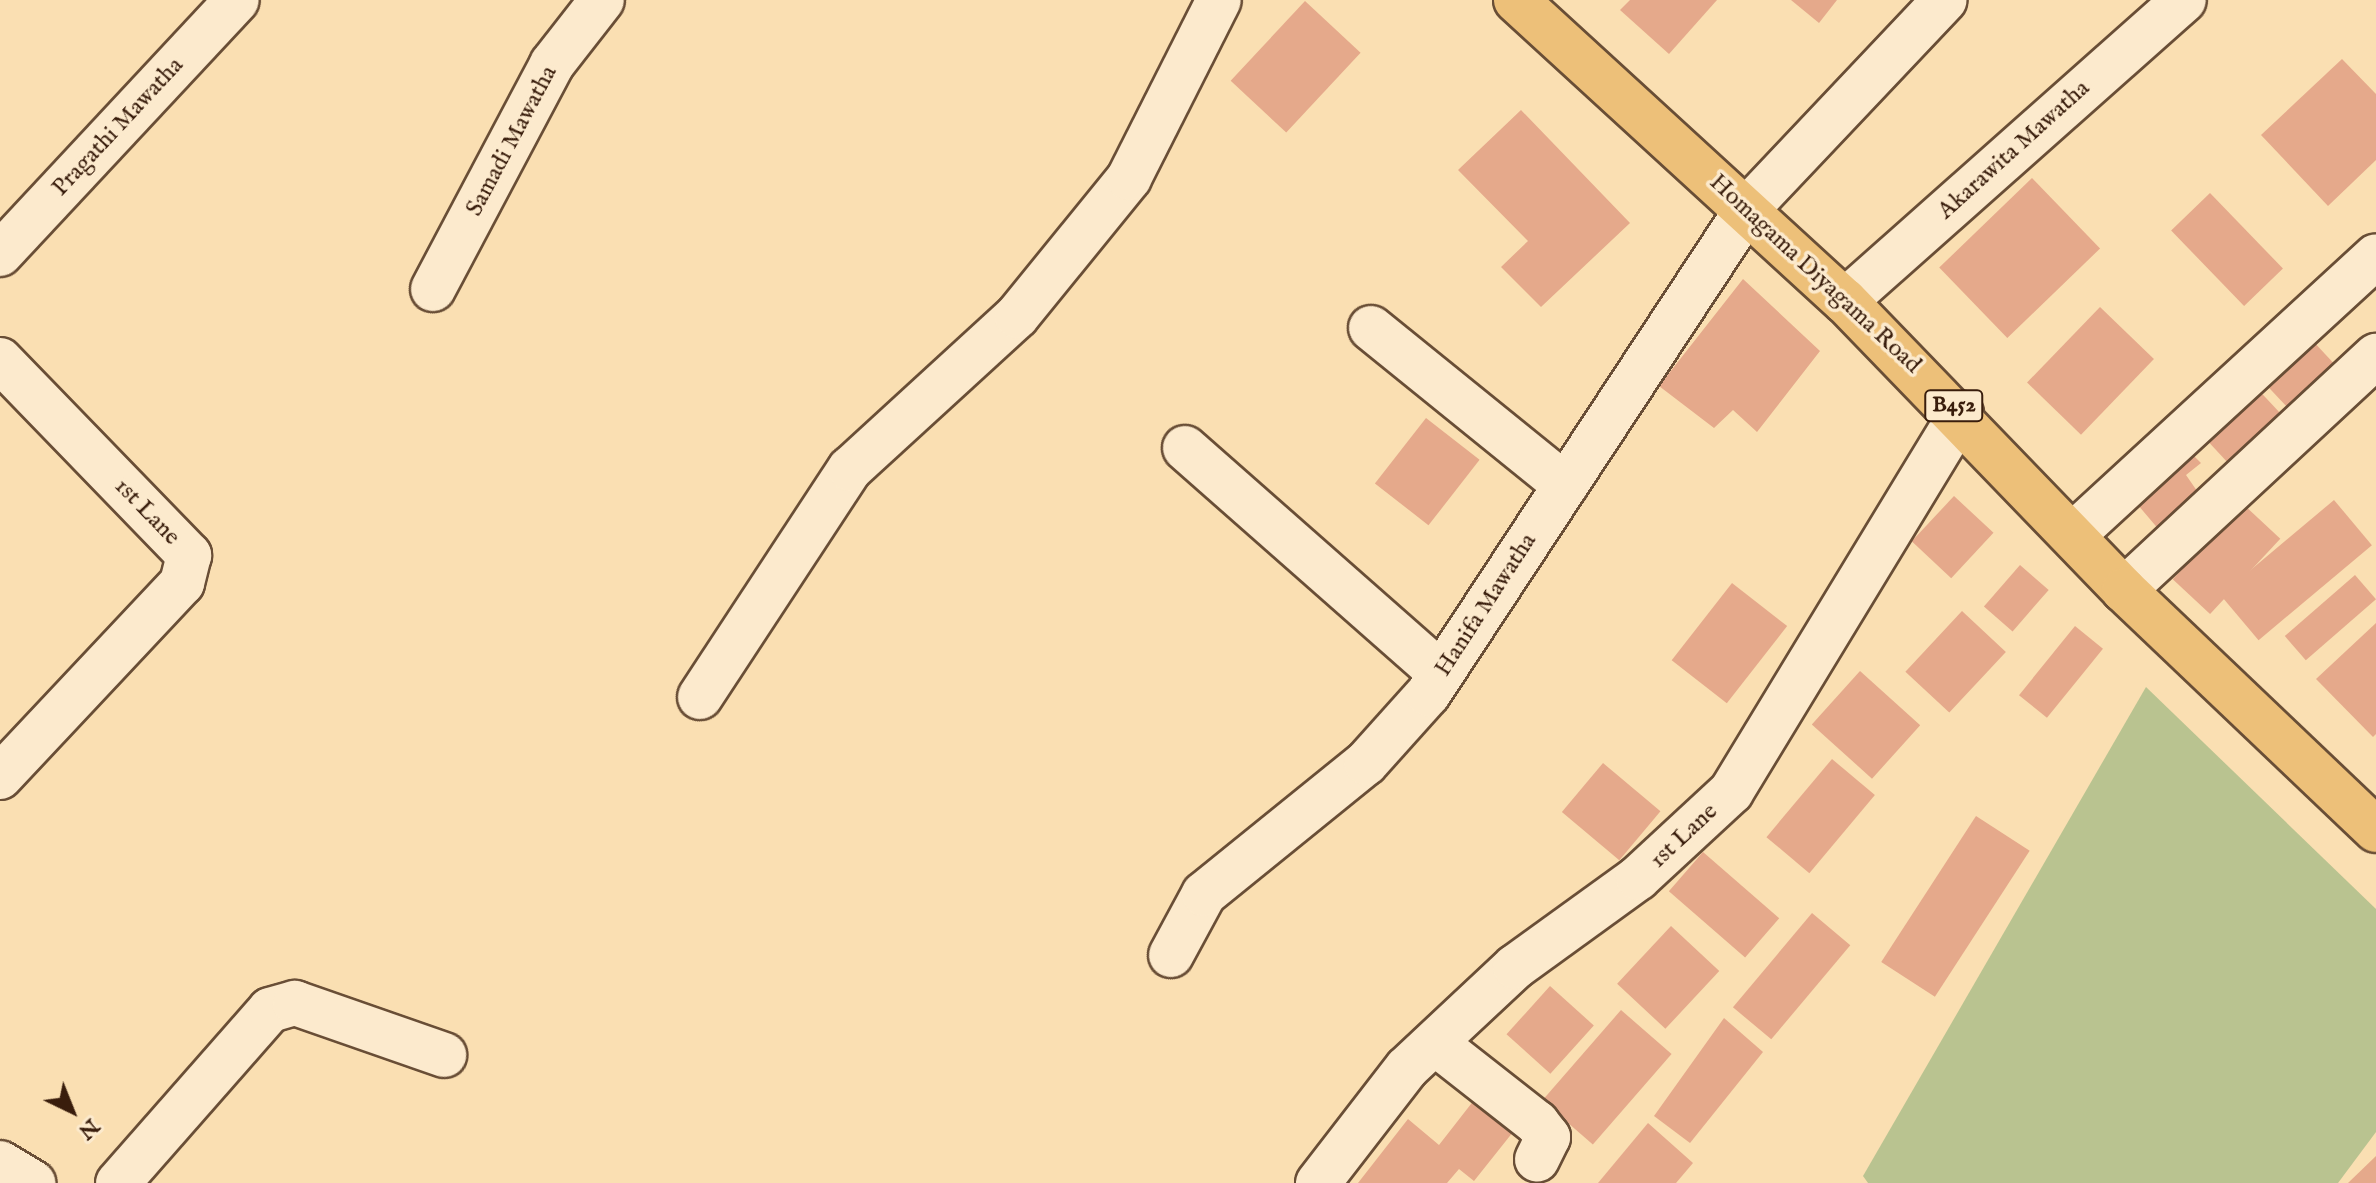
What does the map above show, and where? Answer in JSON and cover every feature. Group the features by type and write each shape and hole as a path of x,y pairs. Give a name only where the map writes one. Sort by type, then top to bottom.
{"main road":[{"name":"Homagama Diyagama Road","path":"1516,0 1748,208 1845,301 1961,413 2124,590 2376,830"}],"street":[{"name":"Pragathi Mawatha","path":"0,254 237,0"},
{"name":"Samadi Mawatha","path":"433,289 552,64 602,0"},
{"path":"700,697 850,469 1017,316 1129,178 1219,0"},
{"name":"Hanifa Mawatha","path":"1171,955 1204,894 1366,763 1441,674 1748,208 1945,0"},
{"name":"Akarawita Mawatha","path":"1845,301 2184,0"},
{"path":"2074,534 2376,256"},
{"path":"1371,328 1565,485"},
{"path":"2124,590 2376,356"},
{"name":"1st Lane","path":"0,360 189,555 182,583 0,777"},
{"name":"1st Lane","path":"1318,1183 1435,1043 1515,967 1638,878 1731,792 1961,413"},
{"path":"1185,448 1441,674"},
{"path":"118,1183 270,1010 295,1003 444,1055"},
{"path":"1435,1043 1537,1123 1548,1137 1537,1160"},
{"path":"0,1163 33,1183"}],"green space":[{"path":"2146,687 2376,909 2376,1132 2338,1183 1868,1183 1863,1176"}],"building":[{"path":"1630,0 1717,0 1669,54 1620,10"},
{"path":"1791,0 1837,0 1819,23"},
{"path":"1305,1 1361,53 1286,133 1231,81"},
{"path":"2342,59 2376,94 2376,160 2328,206 2261,135"},
{"path":"1521,110 1630,223 1541,307 1501,267 1528,241 1458,170"},
{"path":"2032,178 2100,248 2007,338 1939,268"},
{"path":"2210,193 2283,269 2244,306 2171,231"},
{"path":"1743,279 1820,351 1757,432 1733,410 1714,428 1659,386"},
{"path":"2100,307 2154,359 2081,435 2027,383"},
{"path":"2312,340 2343,373 2296,417 2265,384"},
{"path":"2252,383 2286,420 2233,469 2199,432"},
{"path":"1426,418 1480,460 1428,525 1375,483"},
{"path":"2191,453 2201,463 2186,475 2204,501 2166,538 2132,498"},
{"path":"1954,496 1993,533 1951,578 1912,541"},
{"path":"2334,500 2372,545 2259,640 2221,595"},
{"path":"2243,504 2280,539 2210,614 2173,579"},
{"path":"2020,565 2049,590 2013,631 1984,607"},
{"path":"2355,575 2376,599 2306,660 2285,636"},
{"path":"1732,583 1787,626 1727,703 1672,660"},
{"path":"1962,611 2006,652 1949,713 1905,672"},
{"path":"2376,623 2376,734 2373,737 2316,679"},
{"path":"2075,626 2103,649 2047,718 2019,695"},
{"path":"1860,671 1920,725 1872,779 1812,725"},
{"path":"1832,759 1875,795 1809,873 1766,837"},
{"path":"1603,763 1660,811 1619,860 1562,812"},
{"path":"1976,816 2030,851 1935,997 1881,962"},
{"path":"1703,852 1779,918 1745,958 1669,891"},
{"path":"1812,913 1850,945 1771,1039 1733,1007"},
{"path":"1671,926 1719,971 1665,1029 1617,984"},
{"path":"1550,986 1594,1025 1550,1074 1507,1034"},
{"path":"1621,1010 1672,1054 1593,1145 1542,1101"},
{"path":"1724,1018 1763,1052 1690,1143 1654,1116"},
{"path":"1478,1095 1517,1127 1474,1181 1459,1169 1447,1183 1358,1183 1408,1119 1439,1145"},
{"path":"1648,1123 1693,1163 1676,1183 1598,1183"},
{"path":"2376,1156 2376,1183 2348,1183"}]}
